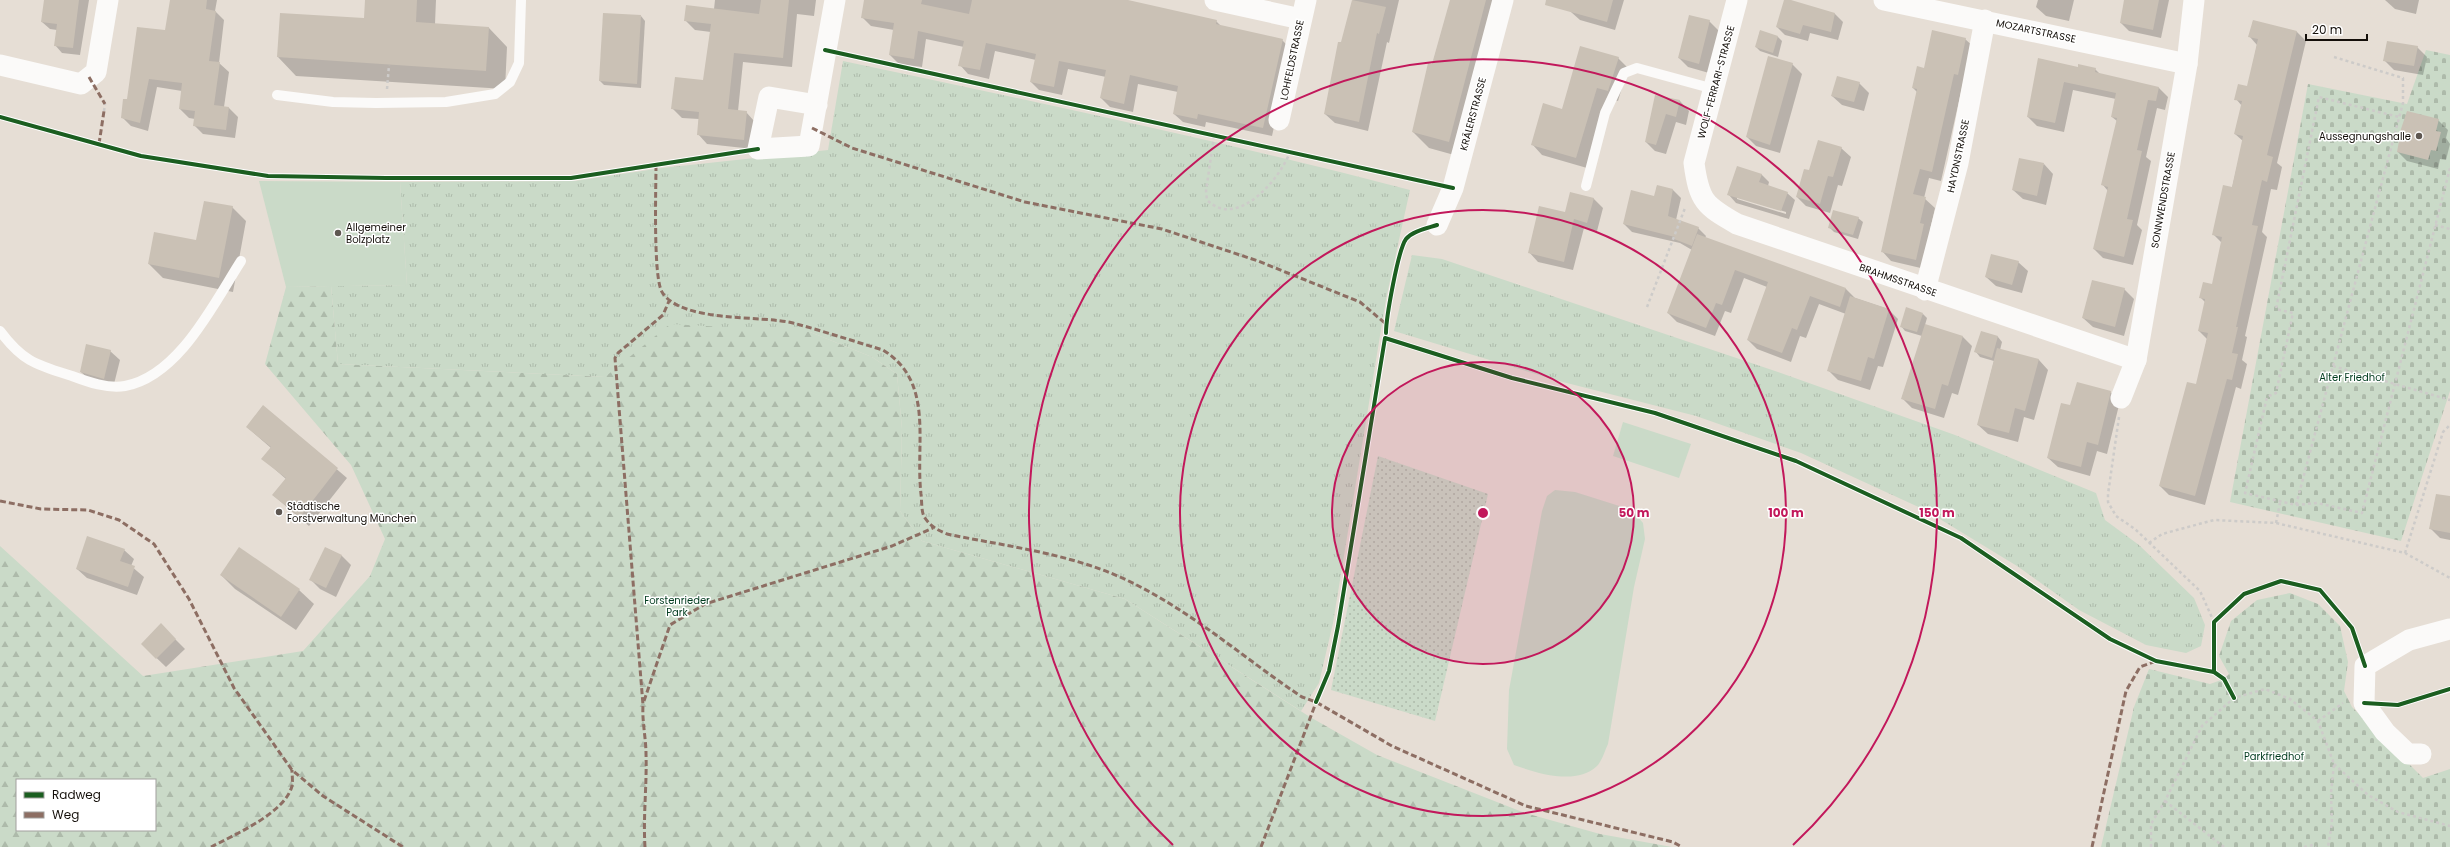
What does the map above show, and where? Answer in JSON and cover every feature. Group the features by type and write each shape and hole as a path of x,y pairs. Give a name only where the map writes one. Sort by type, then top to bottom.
{"street":[{"path":"0,65 82,84 96,72 108,0"},
{"path":"817,105 835,0"},
{"path":"1215,0 1303,10"},
{"name":"KRÄLERSTRASSE","path":"1437,225 1453,188 1503,0"},
{"name":"WOLF-FERRARI-STRASSE","path":"1694,163 1737,0"},
{"name":"MOZARTSTRASSE","path":"1884,0 1985,20 2186,64"},
{"name":"SONNWENDSTRASSE","path":"2121,398 2136,360 2186,64 2194,0"},
{"name":"LOHFELDSTRASSE","path":"1279,120 1303,10"},
{"name":"HAYDNSTRASSE","path":"1925,290 1958,163 1985,20"},
{"name":"BRAHMSSTRASSE","path":"1694,163 1697,188 1712,210 1737,224 1925,290 2136,360"},
{"path":"2421,754 2408,754 2384,732 2364,703 2365,666 2409,640 2450,629"}],"lane":[{"path":"277,95 333,102 386,103 446,102 495,94 510,82 519,63 521,0"},
{"path":"1586,186 1605,113 1624,73 1637,68 1714,89"},
{"path":"0,331 10,345 35,365 109,386 125,386 144,380 162,371 194,332 241,260"}],"path":[{"path":"2296,505 2403,103 2403,78 2334,57"},
{"path":"386,103 388,65"},
{"path":"2399,117 2319,97 2276,309 2293,313 2276,393 2267,397 2245,493 2280,503 2296,505 2317,503 2362,513 2450,168"},
{"path":"104,111 105,104"},
{"path":"1214,136 1206,191 1208,200 1221,209 1237,208 1266,189 1276,179 1290,152"},
{"path":"1647,307 1690,194 1697,188"},
{"path":"2435,225 2450,229"},
{"path":"1385,338 1386,334"},
{"path":"2333,366 2450,400"},
{"path":"2121,398 2108,502 2116,516 2135,528 2200,591 2214,622"},
{"path":"2405,554 2443,432 2450,425"},
{"path":"2276,523 2280,503"},
{"path":"2149,543 2162,534 2214,520 2276,523 2405,554 2450,578"},
{"path":"2152,847 2151,824 2165,801 2202,726 2234,698 2265,689 2290,699 2318,721 2334,764 2331,793 2332,823 2328,847"},
{"path":"2318,721 2348,699"},
{"path":"2334,764 2368,795 2398,812 2450,826"},
{"path":"2165,801 2224,847"},
{"path":"2304,847 2313,844 2316,847"}],"green space":[{"name":"Alter Friedhof","path":"2426,50 2450,55 2450,391 2401,541 2230,502 2308,84 2407,104"},
{"path":"843,61 1198,138 1410,190 1386,299 1333,623 1319,683 1301,711 1125,599 922,541 900,511 902,429 897,374 872,357 810,332 605,377 338,364 331,286 407,285 400,182 575,181 662,168 828,150"},
{"name":"Allgemeiner Bolzplatz","path":"259,181 400,182 407,285 286,287"},
{"path":"1412,255 1442,259 1778,372 1955,435 2096,493 2105,520 2139,545 2194,598 2205,625 2201,646 2186,653 2146,645 2079,610 2017,566 1925,510 1801,453 1696,416 1559,381 1394,331"},
{"name":"Forstenrieder Park","path":"331,286 338,364 605,377 670,324 810,332 872,357 897,374 902,429 900,511 922,541 1125,599 1310,717 1377,755 1525,813 1600,834 1672,847 0,847 0,546 143,676 303,651 370,576 385,539 351,465 265,364 286,287"},
{"path":"1623,422 1691,444 1679,478 1613,456"},
{"path":"1378,456 1488,494 1435,721 1331,690"},
{"path":"1555,490 1575,492 1632,510 1643,523 1645,539 1634,587 1608,744 1597,766 1588,772 1568,777 1545,774 1514,765 1507,749 1509,690 1542,511 1547,496"},
{"name":"Parkfriedhof","path":"2290,593 2318,604 2340,626 2348,662 2344,691 2352,707 2423,778 2450,769 2450,847 2101,847 2134,707 2149,669 2210,684 2224,679 2229,674 2219,656 2231,621 2257,600"}],"building":[{"path":"44,0 79,0 73,48 54,46 57,24 41,22"},
{"path":"170,0 207,0 206,9 216,11 209,61 220,62 214,105 229,107 226,130 193,126 195,111 179,109 182,83 149,79 140,123 121,118 123,99 127,99 137,27 165,30"},
{"path":"365,0 417,0 416,22 489,27 486,71 277,57 280,13 364,18"},
{"path":"761,0 789,0 783,58 734,53 728,109 747,111 744,140 697,135 699,112 671,109 675,77 703,80 711,24 684,21 686,5 759,14"},
{"path":"864,0 922,0 921,4 969,14 972,0 1128,0 1217,20 1216,24 1283,39 1263,128 1198,114 1197,119 1173,114 1178,86 1130,75 1124,104 1100,98 1106,70 1059,61 1054,87 1030,82 1036,54 986,43 980,70 958,66 964,41 918,31 914,59 889,55 894,23 861,18"},
{"path":"1352,0 1386,7 1379,34 1377,33 1359,122 1324,114 1338,42 1341,42"},
{"path":"1450,0 1486,0 1449,142 1412,132 1428,63 1432,64"},
{"path":"1546,0 1613,0 1607,22 1545,5"},
{"path":"1784,0 1791,0 1835,13 1831,32 1803,25 1800,34 1776,27"},
{"path":"2124,0 2159,0 2153,30 2120,23"},
{"path":"603,13 641,15 637,84 599,81"},
{"path":"1689,15 1710,20 1699,64 1678,58"},
{"path":"2253,20 2297,31 2267,155 2273,157 2267,182 2262,180 2252,225 2258,226 2236,327 2238,327 2232,353 2238,354 2232,380 2227,379 2195,496 2159,486 2187,382 2196,384 2208,333 2198,331 2205,299 2199,298 2203,282 2212,284 2222,237 2212,235 2223,185 2232,187 2243,136 2234,134 2242,101 2234,100 2238,84 2247,86 2258,39 2248,37"},
{"path":"1760,30 1778,36 1773,53 1755,47"},
{"path":"1932,30 1966,38 1958,75 1954,74 1932,172 1920,169 1913,194 1926,197 1920,223 1924,224 1916,260 1881,252 1917,89 1912,88 1917,66 1924,68"},
{"path":"2387,41 2418,46 2414,66 2383,61"},
{"path":"1580,46 1619,57 1608,91 1597,88 1576,158 1531,145 1543,103 1562,109"},
{"path":"1768,56 1793,63 1770,145 1746,137"},
{"path":"2038,58 2078,67 2078,64 2096,68 2095,72 2159,87 2156,101 2148,100 2137,150 2142,151 2127,219 2133,220 2124,257 2093,249 2108,187 2101,185 2117,118 2111,117 2116,93 2064,82 2055,123 2027,117"},
{"path":"1837,76 1860,82 1854,102 1831,96"},
{"path":"1655,95 1680,100 1676,117 1666,114 1656,145 1645,142"},
{"name":"Aussegnungshalle","path":"2407,111 2439,119 2436,131 2441,132 2436,151 2431,150 2428,160 2397,152 2399,141 2397,141"},
{"path":"1818,140 1842,147 1833,177 1828,176 1820,204 1796,197 1804,169 1809,170"},
{"path":"2019,158 2044,163 2037,196 2012,190"},
{"path":"1737,166 1762,174 1759,182 1788,192 1781,211 1727,195"},
{"path":"1657,185 1673,189 1668,216 1699,227 1692,246 1674,239 1675,237 1623,224 1631,190 1654,196"},
{"path":"1570,192 1594,198 1587,223 1574,219 1564,262 1528,253 1539,206 1565,212"},
{"path":"204,201 233,206 219,278 148,264 154,232 196,240"},
{"path":"1833,210 1859,217 1853,235 1828,228"},
{"path":"1697,234 1846,288 1840,307 1810,296 1797,330 1792,328 1782,353 1747,340 1768,282 1735,270 1722,305 1716,303 1706,328 1667,313"},
{"path":"1991,254 2019,261 2012,285 1985,277"},
{"path":"2092,280 2125,288 2115,327 2082,318"},
{"path":"1850,296 1889,309 1874,359 1868,357 1861,381 1827,371"},
{"path":"1906,307 1923,313 1917,332 1900,327"},
{"path":"1925,324 1963,336 1948,386 1942,384 1935,409 1901,399"},
{"path":"1981,331 1998,336 1992,358 1974,352"},
{"path":"86,344 111,350 104,379 80,372"},
{"path":"1997,348 2039,359 2025,411 2015,408 2009,433 1977,425"},
{"path":"2077,382 2111,391 2098,445 2087,442 2081,467 2047,458 2061,403 2070,405"},
{"path":"263,405 338,468 300,517 272,495 286,478 261,459 271,447 246,427"},
{"path":"2436,494 2450,496 2450,533 2429,529"},
{"path":"87,536 125,549 120,561 135,566 128,587 76,569"},
{"path":"239,547 300,589 281,617 220,575"},
{"path":"325,547 342,555 326,588 309,580"},
{"path":"161,623 176,639 156,659 141,644"}],"marked path":[{"path":"89,77 105,104"},
{"path":"99,144 104,111"},
{"path":"812,128 852,148 1025,202 1162,229 1258,261 1360,302 1386,324"},
{"path":"656,165 656,251 659,283 662,292 672,302 686,309 723,316 793,323 883,350 899,363 910,379 916,396 919,415 922,510 925,518 935,528 947,534 1057,556 1120,577 1145,589 1214,633 1302,697 1316,702 1392,746 1526,806 1673,842 1682,847"},
{"path":"645,847 644,824 646,748 615,358 618,353 663,315 669,301"},
{"path":"0,501 41,509 88,510 119,520 154,544 189,599 234,688 292,770 323,796 403,847"},
{"path":"644,701 670,625 705,604 892,546 933,528"},
{"path":"2092,847 2126,691 2140,667 2156,661"},
{"path":"1261,847 1317,700"},
{"path":"211,847 245,830 280,805 292,786 292,770"}],"cycle path":[{"path":"825,50 1453,188"},
{"path":"0,117 141,156 268,176 386,178 571,178 758,149"},
{"path":"1386,333 1393,284 1406,239 1420,230 1437,225"},
{"path":"1316,702 1329,671 1338,626 1385,338 1512,378 1655,413 1796,461 1961,538 2110,639 2156,661 2214,672"},
{"path":"2234,698 2224,679 2214,672 2214,622 2244,594 2281,581 2320,590 2352,628 2365,666"},
{"path":"2364,703 2398,705 2450,689"}],"place":[{"name":"Aussegnungshalle","path":"2419,136"},
{"name":"Allgemeiner Bolzplatz","path":"338,233"},
{"name":"Städtische Forstverwaltung München","path":"279,512"}]}
